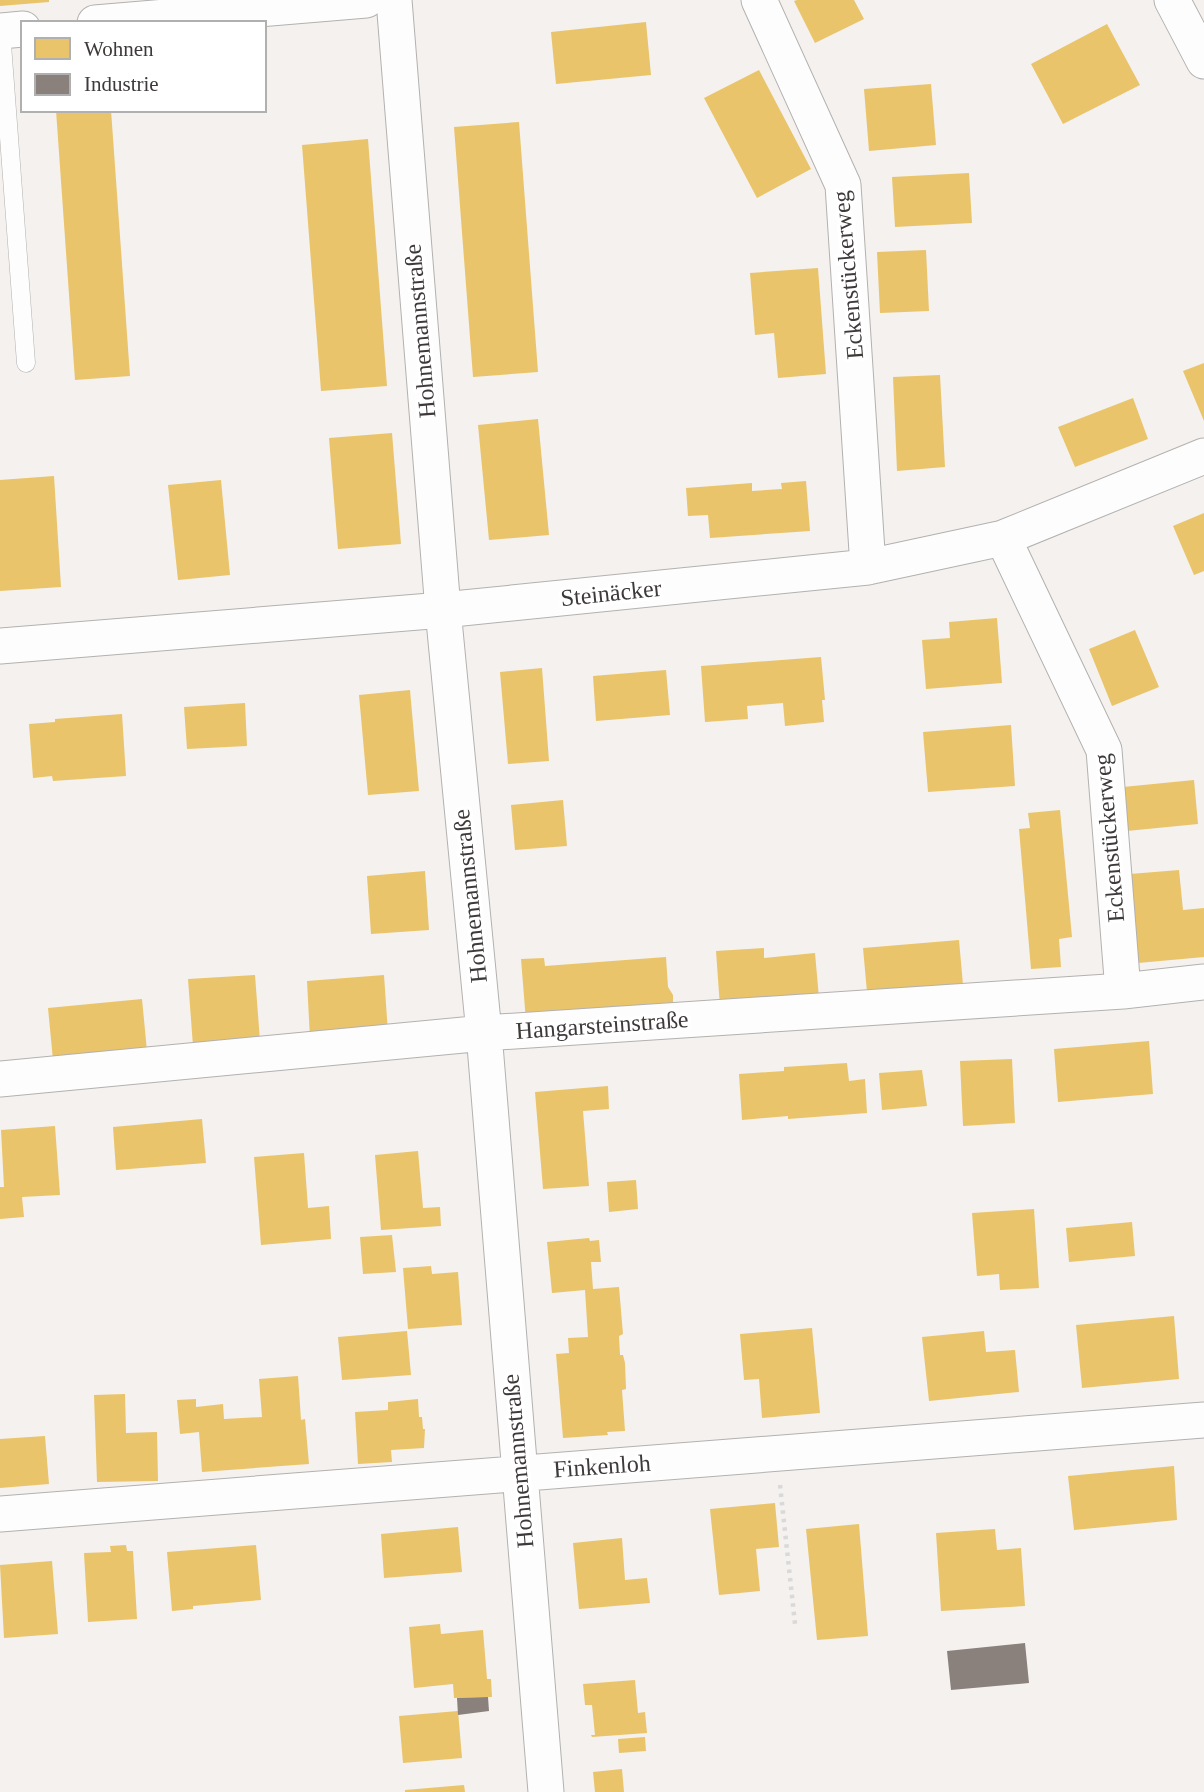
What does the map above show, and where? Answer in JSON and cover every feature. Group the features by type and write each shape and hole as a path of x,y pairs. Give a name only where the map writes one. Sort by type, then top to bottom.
{"street":[{"path":"119,21 366,0"},
{"name":"Hohnemannstraße","path":"394,0 443,610 484,1033 546,1792"},
{"name":"Eckenstückerweg","path":"759,0 843,185 869,567"},
{"path":"1172,0 1204,61"},
{"name":"Steinäcker","path":"0,646 443,610 869,567 1003,538 1204,456"},
{"name":"Eckenstückerweg","path":"1003,538 1104,750 1123,991"},
{"name":"Hangarsteinstraße","path":"0,1079 484,1033 1123,991 1204,982"},
{"name":"Finkenloh","path":"0,1514 1204,1420"}],"lane":[{"path":"8,30 26,363"}],"path":[{"path":"777,1453 795,1624"}],"building: Wohnen":[{"path":"0,0 49,0 49,2 0,6"},
{"path":"854,0 864,19 815,43 794,1"},
{"path":"646,22 651,75 556,84 551,32"},
{"path":"1107,24 1140,85 1063,124 1031,64"},
{"path":"759,70 811,169 757,198 704,98"},
{"path":"931,84 936,145 869,151 864,89"},
{"path":"56,112 111,112 130,376 75,380"},
{"path":"519,122 538,372 473,377 454,127"},
{"path":"368,139 387,386 321,391 302,145"},
{"path":"969,173 972,223 895,227 892,177"},
{"path":"926,250 929,311 880,313 877,252"},
{"path":"818,268 826,374 778,378 774,333 755,335 750,273"},
{"path":"1204,363 1204,421 1183,371"},
{"path":"940,375 945,467 897,471 893,377"},
{"path":"1133,398 1148,439 1075,467 1058,427"},
{"path":"538,419 549,535 489,540 478,425"},
{"path":"392,433 401,544 338,549 329,438"},
{"path":"54,476 61,587 0,591 0,480"},
{"path":"221,480 230,575 178,580 168,485"},
{"path":"806,481 810,531 710,538 708,515 688,516 686,488 752,483 752,491 782,489 781,483"},
{"path":"1204,513 1204,571 1194,575 1173,526"},
{"path":"997,618 1002,683 926,689 922,640 950,638 949,622"},
{"path":"1135,630 1159,687 1112,706 1089,649"},
{"path":"821,657 824,722 785,726 783,703 747,706 748,719 705,722 701,666"},
{"path":"542,668 549,761 508,764 500,672"},
{"path":"666,670 670,715 596,721 593,676"},
{"path":"410,690 419,791 368,795 359,695"},
{"path":"245,703 247,746 187,749 184,707"},
{"path":"122,714 126,776 53,781 52,776 33,778 29,724 55,722 55,719"},
{"path":"1011,725 1015,786 928,792 923,732"},
{"path":"1194,780 1198,824 1127,831 1123,787"},
{"path":"563,800 567,846 515,850 511,805"},
{"path":"1060,810 1072,937 1059,939 1061,967 1031,969 1019,829 1030,828 1028,813"},
{"path":"1179,870 1183,910 1204,908 1204,957 1138,963 1130,874"},
{"path":"425,871 429,930 371,934 367,876"},
{"path":"959,940 963,985 867,992 863,948"},
{"path":"764,948 764,958 815,953 819,998 720,1007 716,951"},
{"path":"666,957 673,1009 526,1021 521,959 544,958 545,966"},
{"path":"255,975 260,1041 193,1046 188,979"},
{"path":"384,975 388,1033 310,1038 307,981"},
{"path":"142,999 147,1051 53,1060 48,1008"},
{"path":"1149,1041 1153,1094 1058,1102 1054,1049"},
{"path":"1012,1059 1015,1123 963,1126 960,1061"},
{"path":"847,1063 849,1081 865,1079 867,1113 742,1120 739,1074 784,1071 784,1067"},
{"path":"922,1070 927,1106 882,1110 879,1073"},
{"path":"608,1086 609,1109 583,1111 589,1186 543,1189 535,1092"},
{"path":"202,1119 206,1163 116,1170 113,1127"},
{"path":"55,1126 60,1195 22,1197 24,1217 0,1219 0,1187 4,1187 1,1130"},
{"path":"418,1151 423,1208 440,1207 441,1226 381,1230 375,1155"},
{"path":"304,1153 308,1208 329,1206 331,1239 261,1245 254,1157"},
{"path":"636,1180 638,1209 609,1212 607,1182"},
{"path":"1034,1209 1039,1288 1000,1290 999,1274 977,1276 972,1213"},
{"path":"1132,1222 1135,1256 1069,1262 1066,1228"},
{"path":"392,1235 396,1272 363,1274 360,1237"},
{"path":"589,1238 590,1241 599,1240 601,1262 591,1262 593,1289 619,1287 623,1334 619,1336 620,1355 623,1355 625,1363 626,1389 622,1390 625,1431 563,1438 556,1354 569,1353 568,1338 588,1337 585,1290 552,1293 547,1242"},
{"path":"431,1266 432,1274 458,1272 462,1325 408,1329 403,1268"},
{"path":"1174,1316 1179,1379 1082,1388 1076,1325"},
{"path":"812,1328 820,1413 762,1418 759,1379 744,1380 740,1334"},
{"path":"407,1331 411,1375 342,1380 338,1337"},
{"path":"984,1331 986,1352 1015,1350 1019,1392 929,1401 922,1337"},
{"path":"298,1376 301,1420 305,1419 309,1464 202,1472 199,1432 180,1434 177,1400 196,1399 196,1407 223,1404 224,1419 262,1417 259,1379"},
{"path":"125,1394 126,1433 157,1432 158,1481 97,1482 94,1395"},
{"path":"418,1399 419,1417 422,1417 425,1429 424,1448 391,1450 392,1462 358,1464 355,1412 388,1410 388,1402"},
{"path":"45,1436 49,1484 0,1488 0,1439"},
{"path":"1174,1466 1177,1520 1074,1530 1068,1476"},
{"path":"775,1503 779,1547 756,1549 760,1591 719,1595 710,1509"},
{"path":"859,1524 868,1636 817,1640 806,1529"},
{"path":"458,1527 462,1572 384,1578 381,1534"},
{"path":"995,1529 997,1550 1021,1548 1025,1606 941,1611 936,1533"},
{"path":"622,1538 625,1580 647,1578 650,1603 579,1609 573,1543"},
{"path":"126,1545 127,1551 133,1551 137,1619 88,1622 84,1553 111,1552 110,1546"},
{"path":"256,1545 261,1600 193,1606 193,1609 172,1611 167,1552"},
{"path":"52,1561 58,1634 4,1638 0,1565"},
{"path":"440,1624 441,1634 483,1630 487,1679 491,1679 492,1697 454,1698 453,1684 414,1688 409,1627"},
{"path":"635,1680 638,1713 645,1712 647,1733 592,1737 591,1735 595,1735 592,1705 585,1705 583,1684"},
{"path":"458,1711 462,1758 403,1763 399,1716"},
{"path":"645,1737 646,1751 619,1753 618,1739"},
{"path":"622,1769 624,1792 595,1792 593,1772"},
{"path":"464,1785 465,1792 405,1792 405,1790"}],"building: Industrie":[{"path":"1025,1643 1029,1683 951,1690 947,1651"},
{"path":"488,1697 489,1711 458,1715 457,1698"}]}
